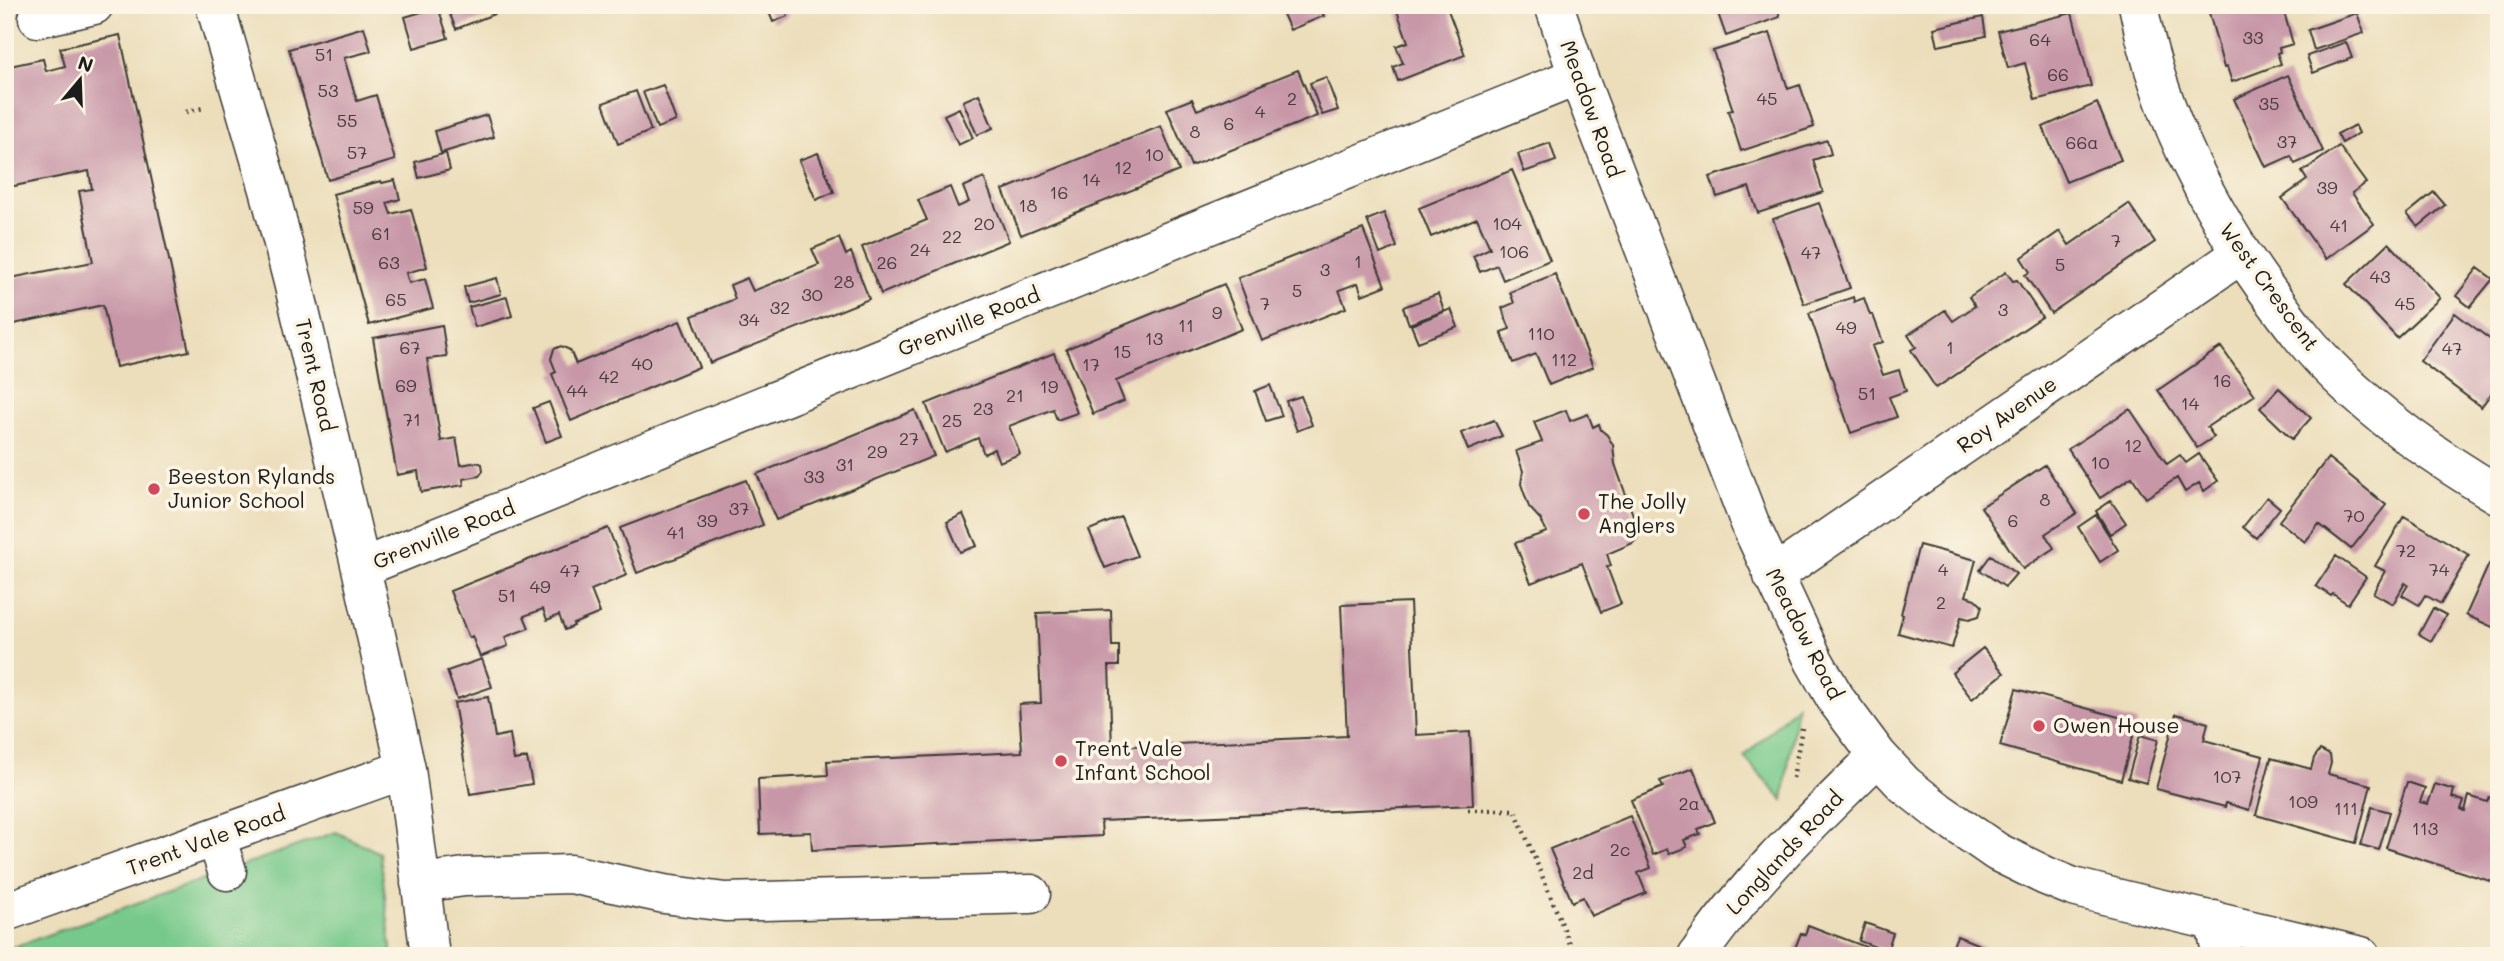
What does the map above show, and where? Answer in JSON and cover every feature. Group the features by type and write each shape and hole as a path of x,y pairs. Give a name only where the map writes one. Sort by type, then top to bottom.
{"street":[{"path":"38,18 94,5"},
{"name":"Trent Road","path":"215,5 284,244 361,568 406,769 430,956"},
{"name":"Meadow Road","path":"1554,5 1578,76 1751,526 1801,636 1837,701 1878,756 1904,784 1938,811 1997,852 2046,876 2073,887 2124,900 2218,938 2361,956"},
{"name":"West Crescent","path":"2138,5 2156,81 2176,134 2202,189 2241,254 2299,334 2337,376 2441,461 2499,495"},
{"name":"Grenville Road","path":"361,568 1578,76"},
{"name":"Roy Avenue","path":"1773,576 2241,254"},
{"name":"Longlands Road","path":"1697,956 1738,900 1788,845 1878,756"},
{"name":"Trent Vale Road","path":"5,912 221,854 406,769"},
{"path":"420,883 465,877 571,874 664,894 725,902 1031,894"}],"path":[{"path":"1791,790 1802,725"},
{"path":"1468,810 1515,810 1575,956"}],"green space":[{"path":"1797,705 1783,800 1744,757"},
{"path":"336,832 380,853 392,956 5,956 5,950"}],"building":[{"path":"446,5 517,5 456,29"},
{"path":"766,5 784,5 788,16 773,22"},
{"path":"1304,5 1319,5 1324,16 1290,30 1283,14"},
{"path":"1395,5 1446,5 1465,55 1398,81 1393,67 1403,63 1396,46 1408,42"},
{"path":"1715,5 1776,5 1780,17 1726,36"},
{"path":"2207,5 2277,5 2279,13 2284,12 2293,44 2279,48 2280,52 2277,53 2281,64 2232,82 2227,67 2224,68"},
{"path":"438,7 448,38 414,48 405,17"},
{"path":"2072,13 2091,86 2035,100 2025,63 2008,68 1998,31"},
{"path":"2357,13 2364,33 2314,50 2308,30"},
{"path":"1983,17 1986,36 1938,46 1934,28"},
{"path":"364,27 371,51 344,58 357,101 376,95 395,160 328,180 289,49"},
{"path":"1770,33 1788,89 1800,85 1814,127 1741,151 1728,111 1733,110 1713,51"},
{"path":"120,35 189,351 116,367 103,305 9,325 14,350 5,352 5,279 93,262 79,191 92,189 89,171 9,187 5,175 5,67 43,59 46,71 65,66 60,48"},
{"path":"2346,42 2352,58 2313,73 2307,56"},
{"path":"1298,70 1317,116 1191,166 1167,109 1192,99 1197,110"},
{"path":"2288,75 2323,151 2295,164 2291,156 2266,167 2234,99"},
{"path":"1326,77 1338,110 1322,115 1310,83"},
{"path":"663,85 676,121 657,128 643,92"},
{"path":"636,91 651,131 618,144 603,103"},
{"path":"979,94 993,128 977,135 963,101"},
{"path":"2097,103 2121,160 2066,182 2043,127"},
{"path":"959,108 973,138 958,145 944,115"},
{"path":"487,115 494,137 441,153 435,131"},
{"path":"2355,125 2359,133 2342,143 2337,134"},
{"path":"1161,126 1179,171 1021,235 1003,190"},
{"path":"1827,140 1831,154 1813,160 1823,192 1758,213 1749,187 1717,197 1710,177"},
{"path":"1550,143 1556,161 1524,172 1518,154"},
{"path":"2339,146 2366,183 2352,193 2374,224 2326,259 2282,198 2307,180 2302,172"},
{"path":"446,153 450,170 419,178 415,162"},
{"path":"818,153 834,192 816,200 799,160"},
{"path":"1512,170 1550,260 1503,280 1497,265 1480,272 1473,256 1490,248 1477,218 1431,237 1419,208"},
{"path":"984,178 1009,241 881,294 862,247 927,220 918,200 950,187 958,207 969,202 963,187"},
{"path":"395,180 400,199 387,203 391,214 411,209 427,267 406,273 409,283 425,279 433,308 369,325 333,194 381,181"},
{"path":"2434,192 2445,205 2418,227 2407,214"},
{"path":"1819,203 1850,288 1804,304 1773,219"},
{"path":"2129,204 2155,242 2051,313 2025,275 2030,272 2021,258 2060,231 2069,245"},
{"path":"1384,213 1397,247 1380,254 1367,220"},
{"path":"1363,229 1385,286 1362,295 1358,283 1339,290 1346,308 1262,341 1238,278"},
{"path":"839,238 846,255 851,252 869,299 710,363 692,316 735,299 730,285 747,278 753,291 819,265 812,249"},
{"path":"2389,243 2440,298 2397,338 2346,284"},
{"path":"2478,268 2493,279 2470,307 2456,296"},
{"path":"2006,272 2013,281 2017,280 2042,317 1936,388 1911,350 1916,347 1908,335 1945,310 1953,321 1975,306 1969,297"},
{"path":"1555,274 1593,367 1549,385 1536,354 1513,363 1501,332 1510,329 1502,308 1514,303 1510,292"},
{"path":"497,278 501,294 468,303 464,287"},
{"path":"1224,284 1242,329 1116,381 1124,401 1093,414 1066,349"},
{"path":"1438,294 1444,311 1409,324 1403,307"},
{"path":"507,297 512,316 475,327 469,307"},
{"path":"1853,297 1854,302 1864,298 1870,315 1873,315 1883,342 1872,346 1883,375 1899,370 1906,391 1889,397 1897,417 1851,433 1809,313"},
{"path":"1451,309 1458,327 1418,342 1411,325"},
{"path":"2455,313 2499,346 2499,383 2481,407 2420,361"},
{"path":"680,321 699,367 571,421 552,374 556,372 551,359 554,349 561,346 570,350 576,364"},
{"path":"442,325 447,357 427,359 441,441 456,438 461,465 477,462 482,464 483,471 479,476 463,479 464,485 421,492 418,471 397,475 373,338"},
{"path":"2221,347 2255,395 2207,427 2214,437 2197,448 2158,390"},
{"path":"1054,353 1077,413 1057,420 1053,409 1009,426 1020,454 999,462 994,449 984,454 978,438 945,452 926,404"},
{"path":"1270,385 1282,416 1266,421 1255,391"},
{"path":"2279,388 2311,418 2292,439 2260,408"},
{"path":"1301,396 1312,425 1297,431 1286,401"},
{"path":"549,402 562,436 546,442 533,408"},
{"path":"2130,409 2167,464 2180,455 2186,463 2199,454 2218,481 2204,491 2199,483 2185,492 2177,478 2146,498 2132,477 2100,498 2068,449"},
{"path":"915,410 934,456 776,520 757,474"},
{"name":"The Jolly Anglers","path":"1566,410 1570,421 1588,414 1593,427 1599,424 1613,445 1615,464 1640,535 1633,543 1607,554 1611,566 1607,567 1621,604 1601,612 1582,563 1531,583 1515,543 1547,532 1541,520 1529,507 1521,484 1523,471 1516,451 1542,442 1534,422"},
{"path":"1494,420 1502,436 1468,450 1461,433"},
{"path":"2328,458 2386,505 2351,549 2319,524 2305,542 2279,521"},
{"path":"2045,465 2077,513 2045,534 2054,548 2023,569 1981,507"},
{"path":"746,480 763,525 637,573 620,528"},
{"path":"2267,497 2280,508 2256,538 2243,527"},
{"path":"2111,501 2126,523 2110,534 2096,511"},
{"path":"963,514 977,546 960,552 947,522"},
{"path":"2096,515 2118,550 2100,562 2078,527"},
{"path":"2404,516 2469,555 2441,604 2425,595 2419,605 2402,595 2408,585 2405,583 2393,604 2373,593 2385,571 2375,566"},
{"path":"1121,517 1137,556 1105,568 1089,530"},
{"path":"608,528 627,575 591,590 600,613 565,630 559,615 547,620 543,609 524,616 529,628 505,637 508,646 480,657 472,636 469,638 450,591"},
{"path":"1919,545 1976,560 1966,596 1975,599 1982,606 1979,616 1969,619 1961,617 1952,648 1898,633"},
{"path":"1991,555 2016,574 2005,587 1980,570"},
{"path":"2336,556 2366,577 2348,604 2316,586"},
{"path":"2489,564 2499,568 2499,630 2466,615"},
{"path":"1410,602 1416,735 1470,732 1473,805 1101,821 1102,836 812,850 811,832 760,834 758,779 828,775 827,761 1022,752 1019,704 1041,703 1037,613 1111,610 1112,646 1119,646 1119,666 1109,666 1112,747 1347,736 1341,605"},
{"path":"2433,608 2446,615 2431,641 2419,634"},
{"path":"1983,648 2004,673 1972,699 1952,673"},
{"path":"482,659 492,687 457,699 447,671"},
{"path":"2016,689 2137,722 2121,780 2000,746"},
{"path":"488,697 495,737 510,734 514,760 527,758 532,784 470,794 454,703"},
{"path":"2176,714 2208,723 2204,740 2263,756 2249,810 2226,803 2225,807 2156,789"},
{"path":"2140,735 2158,740 2146,783 2128,778"},
{"path":"2320,750 2330,755 2328,774 2371,785 2356,843 2256,815 2271,758 2311,769"},
{"path":"1693,768 1715,822 1698,829 1700,834 1684,840 1687,847 1669,854 1667,849 1653,855 1631,800 1663,787 1660,781"},
{"path":"2407,782 2425,788 2420,802 2428,804 2435,784 2454,790 2452,797 2464,801 2461,809 2465,811 2469,796 2487,802 2489,797 2499,801 2499,884 2386,848"},
{"path":"2372,807 2390,812 2379,850 2361,845"},
{"path":"1630,816 1651,868 1638,873 1646,893 1591,916 1583,897 1572,902 1550,849"},
{"path":"1865,923 1893,933 1887,951 1859,941"},
{"path":"1808,925 1866,947 1863,956 1792,956 1801,933 1805,935"},
{"path":"1957,936 2007,956 1949,956"}],"place":[{"name":"Beeston Rylands Junior School","path":"154,489"},
{"name":"The Jolly Anglers","path":"1584,514"},
{"name":"Owen House","path":"2039,726"},
{"name":"Trent Vale Infant School","path":"1061,761"}]}
